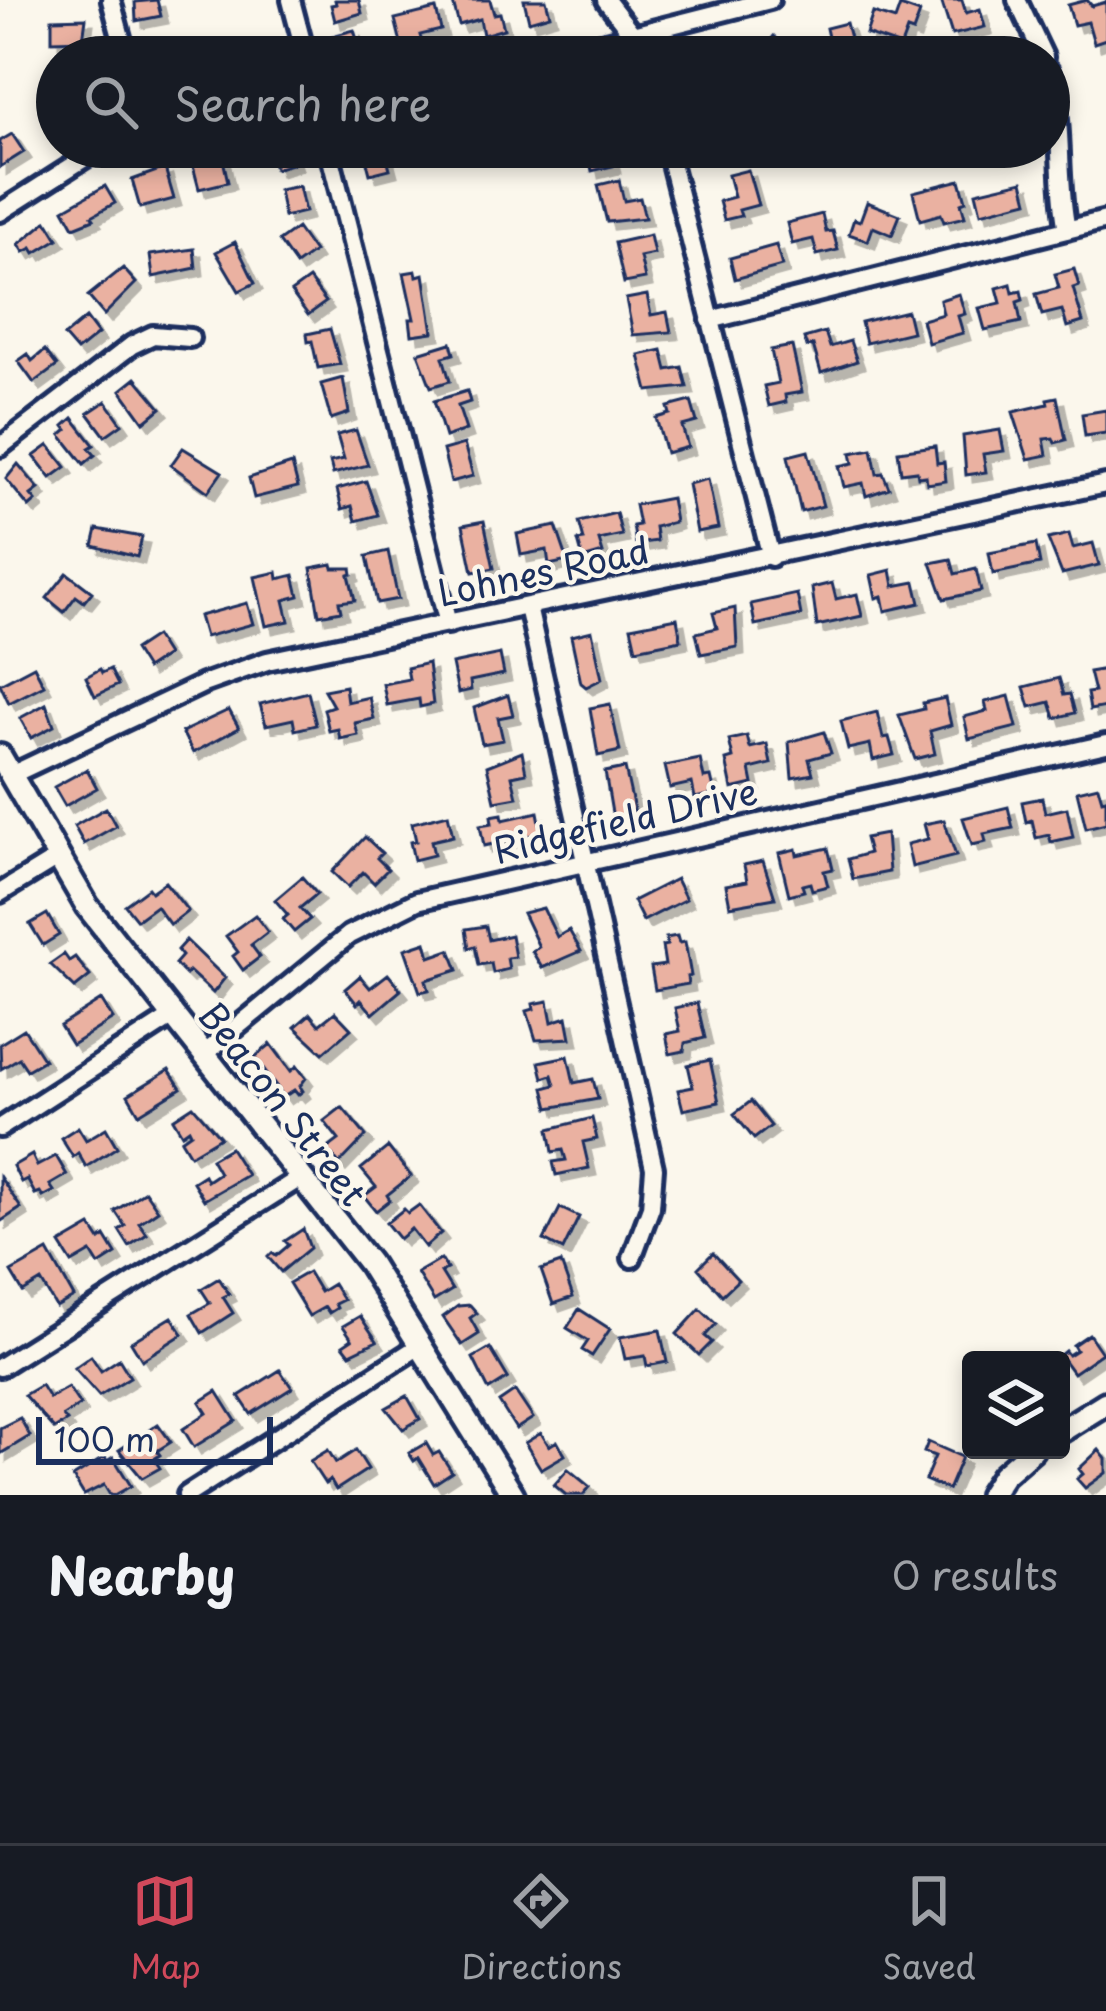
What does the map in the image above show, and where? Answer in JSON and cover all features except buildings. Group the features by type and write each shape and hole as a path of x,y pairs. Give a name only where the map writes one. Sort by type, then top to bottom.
{"street":[{"path":"111,0 121,36"},
{"path":"291,0 300,36"},
{"path":"606,0 633,35"},
{"path":"629,36 770,0"},
{"path":"1017,0 1034,36"},
{"path":"0,212 69,168"},
{"path":"333,168 448,624"},
{"path":"672,168 771,557"},
{"path":"1060,168 1067,230"},
{"path":"710,320 1106,220"},
{"path":"0,447 132,345 153,335 190,338"},
{"name":"Lohnes Road","path":"6,765 224,674 268,661 1106,484"},
{"path":"528,608 654,1168 651,1207 632,1258"},
{"name":"Ridgefield Drive","path":"203,1055 333,947 382,915 436,896 1106,744"},
{"name":"Beacon Street","path":"6,765 57,858 103,928 382,1282 513,1495"},
{"path":"0,893 57,858"},
{"path":"0,1128 173,1016"},
{"path":"0,1367 301,1178"},
{"path":"188,1495 421,1346"},
{"path":"1070,1425 1106,1403"},
{"path":"990,1495 1022,1459"}]}
